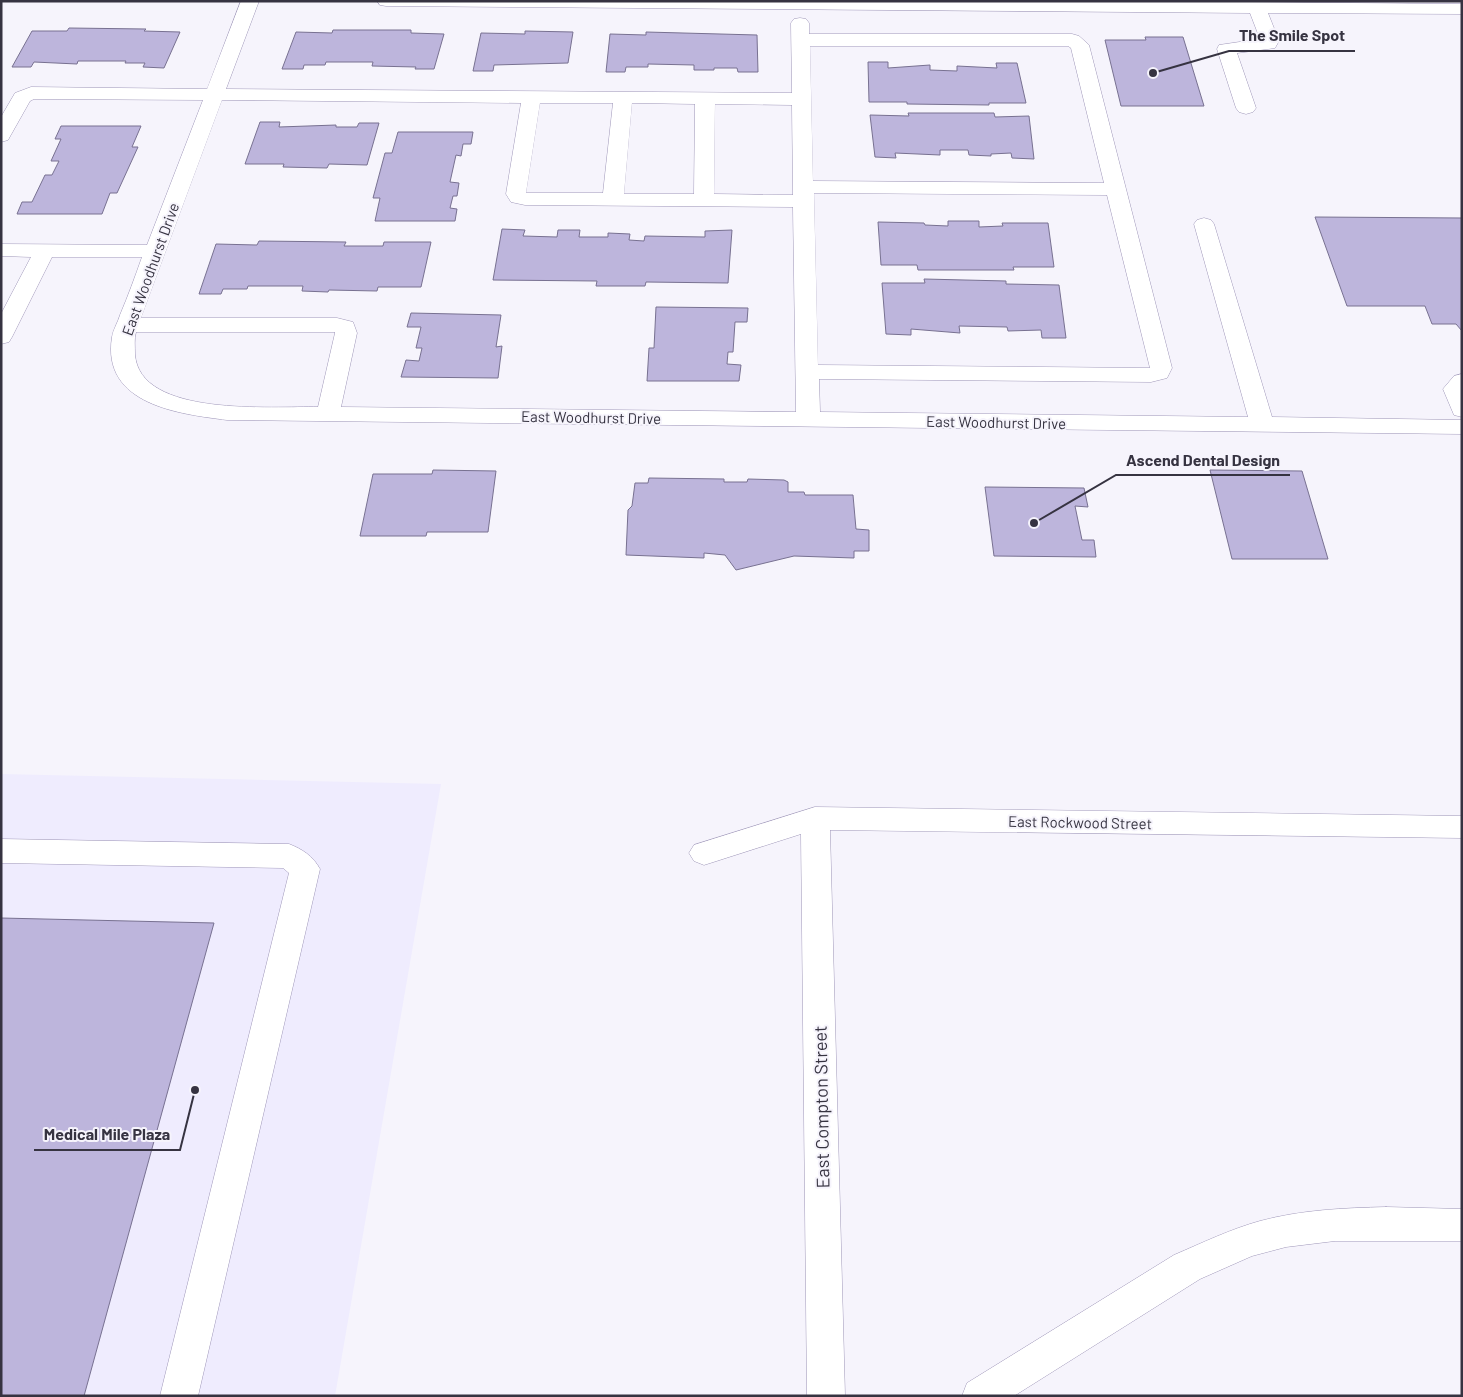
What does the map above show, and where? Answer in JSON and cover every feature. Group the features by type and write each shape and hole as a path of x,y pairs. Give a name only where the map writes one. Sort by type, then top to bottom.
{"street":[{"name":"East Woodhurst Drive","path":"250,1 124,337 124,365 137,387 174,406 227,413 1462,427"},
{"path":"386,1 800,4 1029,3 1462,9"},
{"path":"800,4 808,419"},
{"path":"1246,108 1226,49 1268,44 1270,41 1269,5"},
{"path":"800,40 1072,40 1078,42 1083,55 1161,368 1160,373 1151,375 808,372"},
{"path":"1,136 22,97 31,93 801,98"},
{"path":"532,96 516,194 518,198 704,200 803,194 1116,189"},
{"path":"613,200 623,97"},
{"path":"704,200 705,98"},
{"path":"1204,224 1262,425"},
{"path":"1,250 156,251"},
{"path":"1,338 44,251"},
{"path":"128,325 337,325 345,327 346,332 328,414"},
{"path":"1462,380 1455,389 1462,410"},
{"name":"East Rockwood Street","path":"704,854 815,818 1462,827"},
{"name":"East Compton Street","path":"815,818 826,1396"},
{"path":"1,851 289,856 305,868 179,1396"},
{"path":"980,1396 1187,1267 1224,1250 1262,1237 1300,1229 1340,1224 1462,1225"}],"shaded area":[{"path":"1,774 441,784 335,1396 1,1396"}],"building":[{"path":"69,28 146,29 144,31 180,32 164,68 143,67 145,63 125,63 126,61 78,61 77,64 34,62 31,67 12,67 32,31 67,31"},
{"path":"333,30 411,30 411,33 444,34 434,69 372,66 373,62 326,62 325,65 304,65 303,69 282,69 296,32 332,33"},
{"path":"525,31 573,32 568,63 494,65 493,71 473,71 481,33 525,34"},
{"path":"646,32 757,35 758,72 738,72 737,68 694,70 694,65 648,64 648,67 626,67 625,72 606,72 610,34 646,35"},
{"path":"1145,37 1183,37 1204,106 1121,106 1105,40 1146,40"},
{"path":"868,62 888,62 888,68 930,65 930,70 957,71 957,66 997,68 996,63 1017,63 1026,103 989,103 989,105 869,102"},
{"path":"908,113 994,113 995,117 1029,116 1034,159 1012,158 1011,153 991,154 991,156 969,155 968,150 940,150 940,155 895,153 896,158 875,157 870,115 909,116"},
{"path":"260,122 280,122 279,127 336,125 336,127 357,127 359,123 379,123 367,165 329,164 327,168 283,167 284,164 245,164"},
{"path":"61,126 141,126 132,147 138,147 117,193 110,193 102,214 17,214 22,202 32,202 45,175 52,175 59,161 51,161 61,139 55,139"},
{"path":"398,132 473,132 471,144 463,144 461,156 456,155 450,182 459,183 457,196 453,196 450,208 457,209 455,221 375,221 380,198 373,198 385,153 392,153"},
{"path":"1315,217 1462,218 1462,331 1456,324 1432,324 1425,306 1347,306"},
{"path":"948,221 979,221 979,227 1003,226 1002,223 1048,223 1054,267 1013,267 1014,270 918,270 917,265 881,265 878,222 924,223 925,225 948,226"},
{"path":"502,229 525,230 523,236 557,237 558,230 580,230 579,237 608,237 608,233 630,234 629,240 644,241 645,236 705,237 705,231 732,230 728,283 646,282 645,286 596,286 597,281 493,280"},
{"path":"259,241 346,242 344,246 383,246 384,242 431,242 421,287 378,287 377,291 329,290 328,292 302,291 303,286 248,286 247,289 223,289 221,294 199,294 216,244 257,245"},
{"path":"924,279 1006,281 1006,284 1059,285 1066,338 1042,338 1041,330 1008,331 1007,327 959,326 960,333 911,329 911,335 886,334 882,283 925,283"},
{"path":"656,307 748,308 747,322 735,322 733,352 728,352 727,364 741,365 739,381 647,381 649,348 654,348"},
{"path":"411,313 501,315 496,347 502,346 498,378 401,377 406,360 419,361 422,348 416,348 421,327 407,327"},
{"path":"433,470 496,471 488,532 427,532 426,536 360,536 373,474 432,474"},
{"path":"1210,470 1302,471 1328,559 1232,559"},
{"path":"649,478 724,479 724,482 747,482 748,479 784,480 788,482 788,492 804,492 805,495 853,495 856,529 869,530 869,551 854,551 854,558 794,556 736,570 725,555 704,553 704,558 626,555 628,510 632,506 635,483 648,483"},
{"path":"985,487 1084,488 1088,507 1075,506 1082,540 1094,540 1096,557 994,556"},
{"path":"1,918 214,923 84,1396 1,1396"}],"place":[{"name":"The Smile Spot","path":"1153,73"},
{"name":"Ascend Dental Design","path":"1034,523"},
{"name":"Medical Mile Plaza","path":"195,1090"}]}
